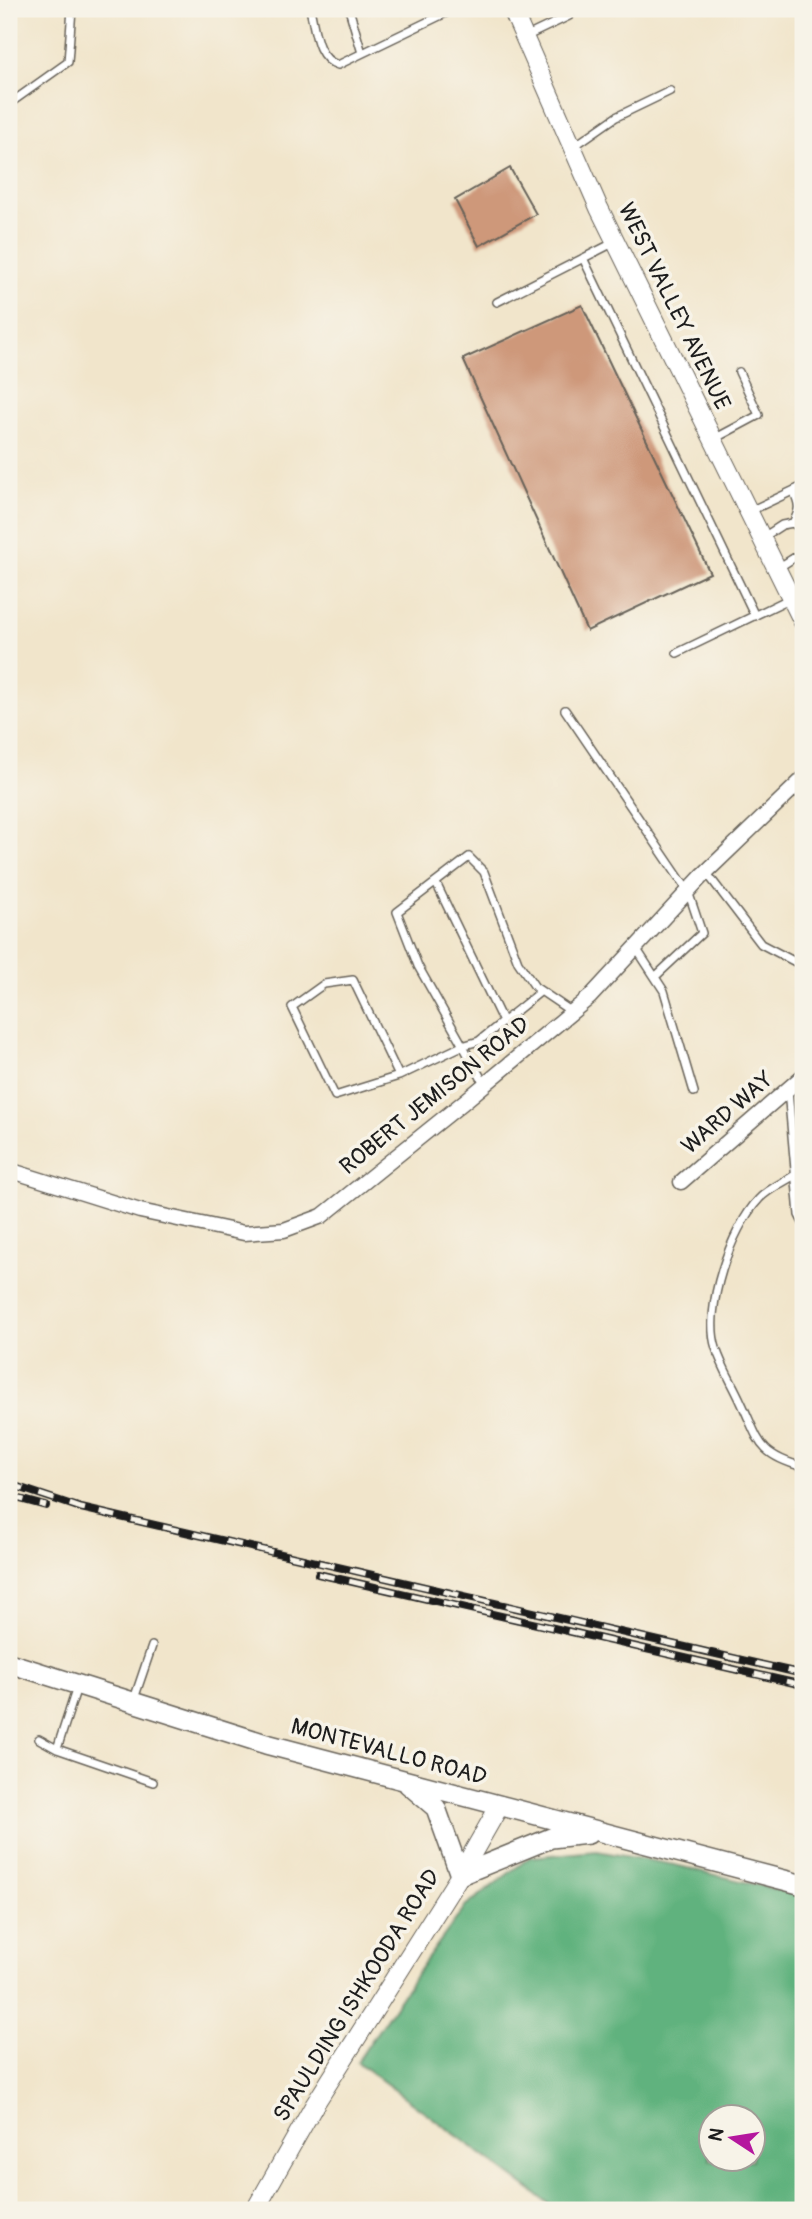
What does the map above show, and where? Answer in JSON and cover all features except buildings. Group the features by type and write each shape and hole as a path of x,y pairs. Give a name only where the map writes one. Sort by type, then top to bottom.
{"main road":[{"name":"MONTEVALLO ROAD","path":"9,1663 266,1744 803,1885"},
{"path":"405,1781 436,1808 460,1875 551,1838 600,1833"}],"street":[{"name":"WEST VALLEY AVENUE","path":"512,9 615,242 777,569 800,607"},
{"name":"ROBERT JEMISON ROAD","path":"9,1170 140,1211 244,1233 284,1230 322,1216 590,997 706,872 803,779"},
{"name":"WARD WAY","path":"681,1182 803,1076"},
{"name":"SPAULDING ISHKOODA ROAD","path":"256,2210 315,2104 460,1875 500,1805"}],"lane":[{"path":"9,104 68,62 72,9"},
{"path":"310,9 320,48 328,62 338,65 441,12 454,9"},
{"path":"349,9 362,53"},
{"path":"524,38 569,16 566,9"},
{"path":"572,147 616,117 670,91"},
{"path":"497,302 615,242"},
{"path":"583,258 755,616"},
{"path":"713,439 759,415 739,372"},
{"path":"749,512 803,486"},
{"path":"762,538 782,525 793,523 799,513 800,504 793,491"},
{"path":"793,523 803,531"},
{"path":"777,569 802,554"},
{"path":"677,653 755,616 800,607"},
{"path":"565,710 688,891 702,933 656,976"},
{"path":"485,1085 418,966 397,912 470,857 484,872 517,961 535,987 572,1012"},
{"path":"706,872 761,944 803,966"},
{"path":"436,883 503,1022"},
{"path":"635,948 664,991 694,1092"},
{"path":"399,1076 353,980 324,984 292,1007 335,1096 399,1076 462,1046 479,1041 541,991"},
{"path":"788,1090 799,1215 803,1223"},
{"path":"795,1175 760,1198 743,1221 717,1285 712,1308 716,1347 764,1450 779,1460 803,1467"},
{"path":"133,1702 152,1646"},
{"path":"57,1749 78,1685"},
{"path":"39,1740 57,1749 153,1782"}],"green space":[{"path":"597,1851 675,1865 803,1896 803,2210 558,2210 357,2062 465,1907 530,1857"}],"railway":[{"path":"9,1484 81,1508 803,1674"},
{"path":"9,1496 46,1506"},
{"path":"318,1574 803,1685"}]}
